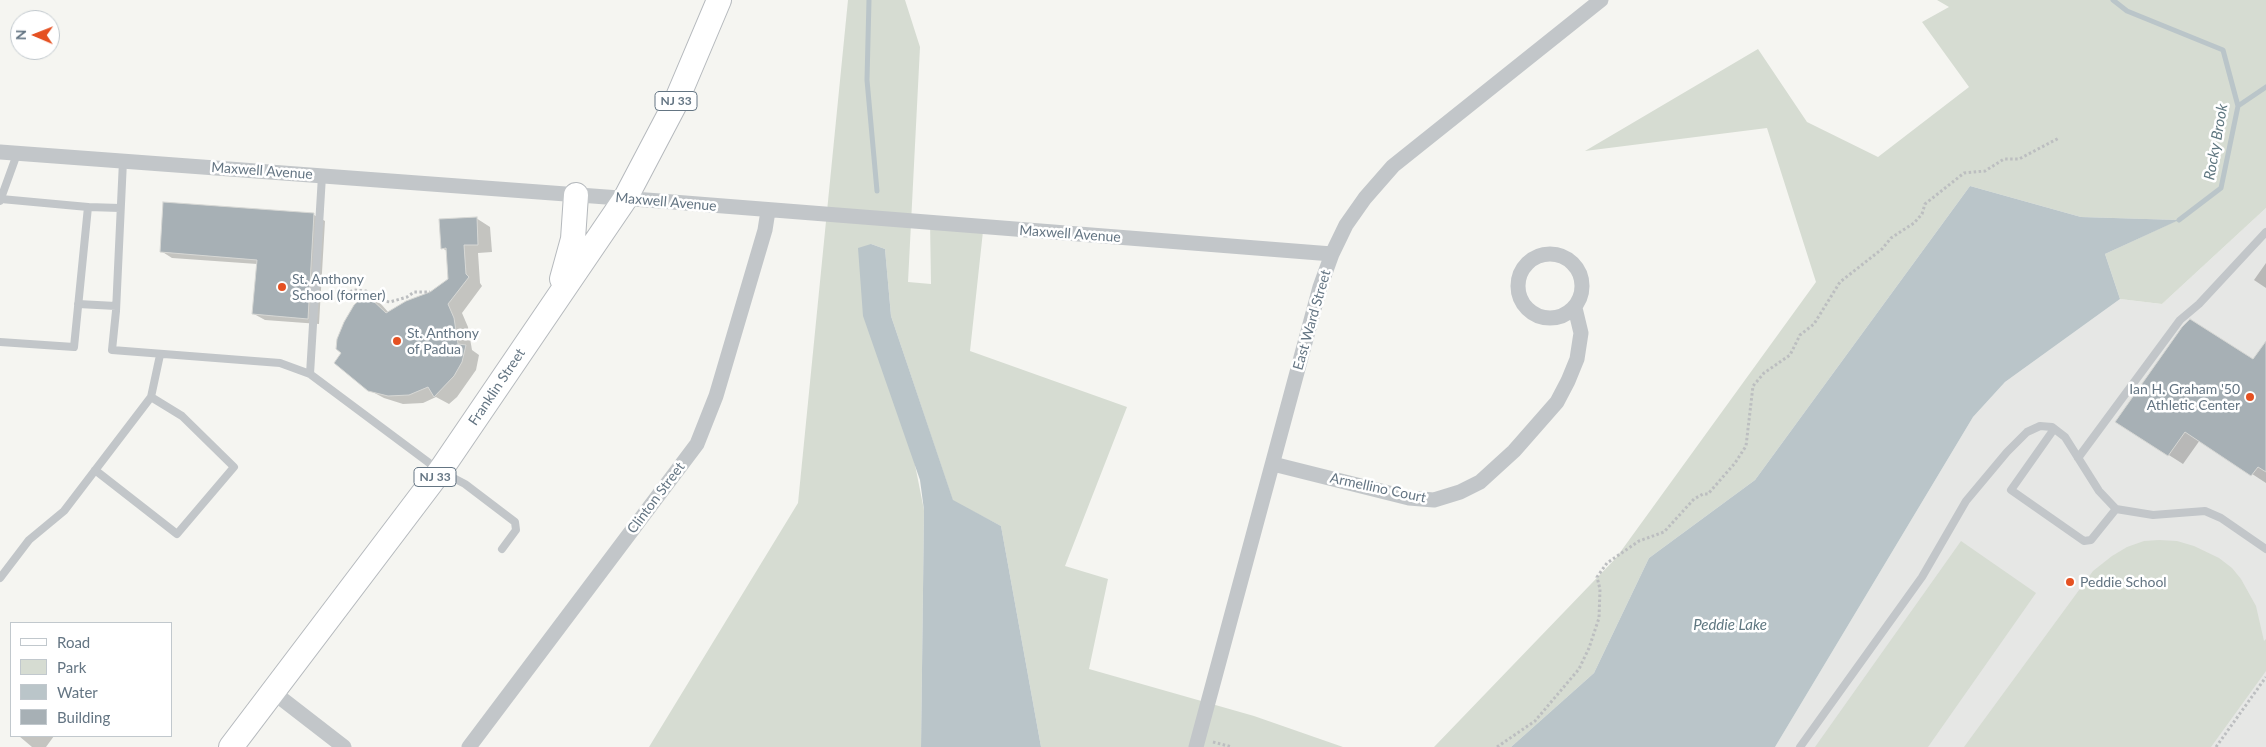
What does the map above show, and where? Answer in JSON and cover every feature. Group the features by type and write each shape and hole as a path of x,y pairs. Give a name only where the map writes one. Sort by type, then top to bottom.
{"main road":[{"name":"Franklin Street","path":"231,747 440,471 625,198 675,104 719,0"},
{"path":"556,300 573,239 576,195"}],"street":[{"name":"East Ward Street","path":"1196,747 1320,287 1332,254 1346,225 1365,198 1394,166 1581,7 1601,0"},
{"name":"Maxwell Avenue","path":"0,152 625,198 768,211 1332,254"},
{"name":"Clinton Street","path":"469,747 697,444 716,396 765,230 768,211"},
{"name":"Armellino Court","path":"1273,464 1409,498 1434,500 1460,492 1480,482 1514,451 1557,402 1577,359 1580,333 1575,308 1580,299 1581,277 1577,268 1570,260 1561,255 1541,254 1524,266 1519,274 1518,294 1529,311 1548,319 1558,318 1575,308"},
{"path":"272,692 344,747"}],"lane":[{"path":"17,154 0,200 120,208"},
{"path":"123,161 112,350 280,363 310,374 440,471 465,484 514,522 516,530 502,549"},
{"path":"310,374 322,176"},
{"path":"0,342 74,347 88,206"},
{"path":"2078,458 2180,320 2200,304 2266,232"},
{"path":"78,304 116,306"},
{"path":"0,578 29,540 64,511 151,397 160,355"},
{"path":"95,470 177,534 234,467 182,416 151,397"},
{"path":"1800,747 1922,577 1966,501 2007,452 2027,432 2040,426 2054,428 2065,437 2100,491 2116,509 2153,515 2205,511 2221,518 2266,550"},
{"path":"2054,428 2011,490 2084,541 2092,540 2116,509"}],"path":[{"path":"1497,747 1535,721 1579,669 1589,648 1599,618 1600,597 1597,577 1607,562 1639,541 1664,532 1694,499 1702,494 1708,494 1735,463 1746,446 1754,386 1764,373 1790,355 1800,335 1814,324 1840,282 1882,249 1891,238 1914,223 1922,214 1925,204 1964,173 1985,172 2004,159 2019,159 2060,138"},
{"path":"323,300 341,298 353,290 366,291 383,301 390,302 406,297 414,292 430,292"},
{"path":"2216,747 2266,677"}],"shaded area":[{"name":"Peddie School","path":"2266,208 2266,747 1775,747 1973,417 2005,382 2120,299 2162,304"}],"green space":[{"path":"848,0 905,0 920,47 908,282 931,284 930,220 984,222 970,351 1127,407 1065,566 1108,579 1089,669 1254,716 1343,747 1041,747 1001,526 953,501 891,316 885,249 871,244 924,510 921,747 649,747 798,503"},
{"path":"1937,0 2266,0 2266,208 2162,304 2120,299 2105,254 2178,220 2081,217 1970,186 1755,480 1649,558 1594,673 1511,747 1434,747 1616,558 1816,282 1767,128 1585,151 1758,49 1807,122 1878,157 1969,87 1922,22 1949,7"},
{"path":"1961,541 2036,593 1928,747 1815,747"},
{"path":"2144,541 2177,541 2194,546 2219,558 2232,568 2241,579 2256,606 2264,641 2266,639 2266,671 2211,747 1964,747 2093,571 2127,547"}],"water":[{"name":"Peddie Lake","path":"1970,186 2081,217 2179,220 2105,254 2120,299 2005,382 1973,417 1775,747 1511,747 1594,673 1649,558 1755,480"},
{"path":"871,244 885,249 891,316 953,500 1001,526 1041,747 921,747 924,510 920,480 863,316 858,248"}],"building":[{"name":"St. Anthony School (former)","path":"163,202 314,213 308,319 252,314 257,260 160,252"},
{"name":"St. Anthony of Padua","path":"477,217 478,245 464,245 466,274 469,277 448,304 454,318 458,344 466,345 462,362 454,376 434,397 428,387 409,395 388,396 368,391 334,363 341,353 336,349 337,339 354,305 366,294 386,313 406,301 430,292 448,279 446,248 441,249 439,219"},
{"path":"2190,319 2253,359 2266,341 2266,472 2258,467 2251,476 2185,432 2168,456 2115,422 2182,327"}],"waterway":[{"path":"869,0 867,80 877,191"},
{"name":"Rocky Brook","path":"2113,0 2127,11 2223,50 2238,106 2221,188 2179,220"},
{"path":"2238,106 2266,87"}],"place":[{"name":"St. Anthony School (former)","path":"282,287"},
{"name":"St. Anthony of Padua","path":"397,341"},
{"name":"Ian H. Graham '50 Athletic Center","path":"2250,397"},
{"name":"Peddie School","path":"2070,582"}]}
